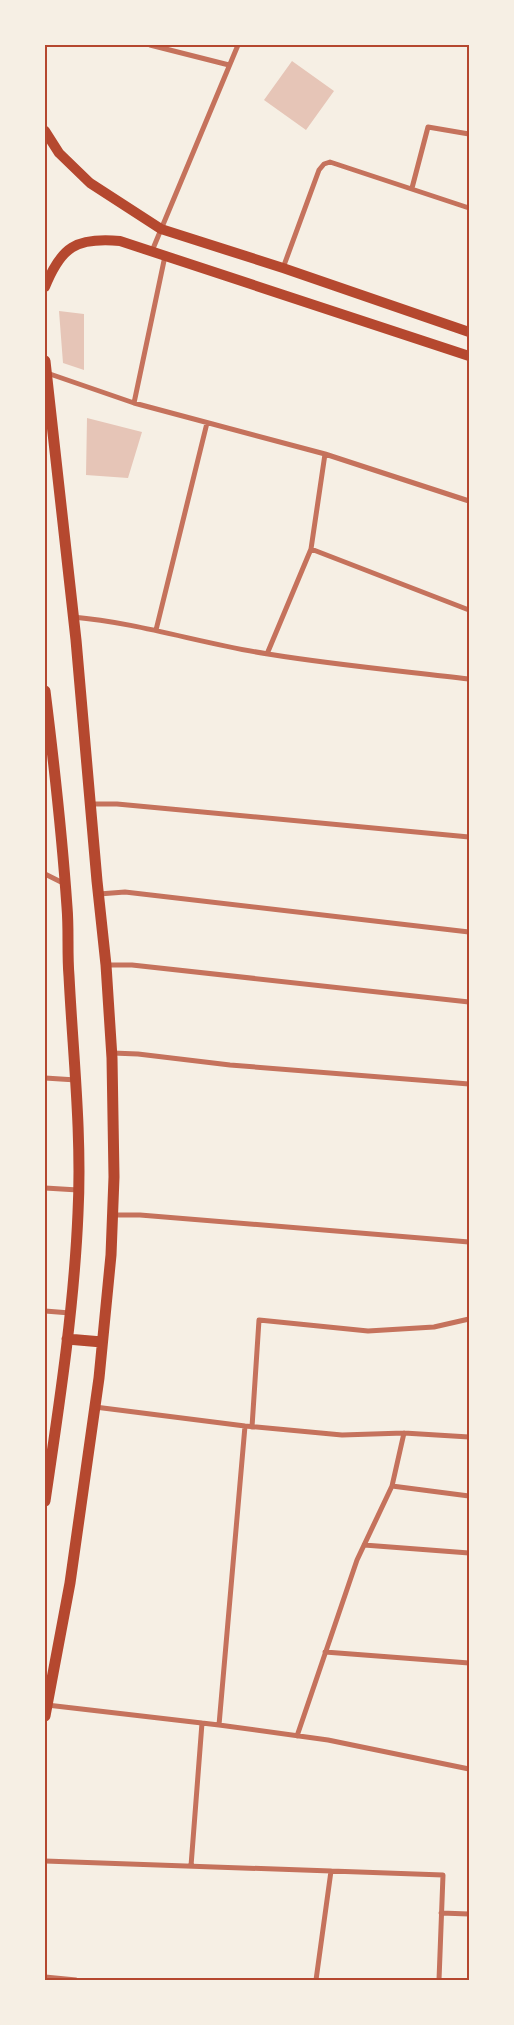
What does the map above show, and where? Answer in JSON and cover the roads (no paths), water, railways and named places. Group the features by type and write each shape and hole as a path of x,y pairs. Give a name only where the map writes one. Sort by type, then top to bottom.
{"main road":[{"path":"45,131 59,153 90,183 161,229 283,268 469,332"},
{"path":"45,287 52,269 64,254 79,242 104,239 120,241 469,356"},
{"path":"46,367 74,617 106,965 112,1053 113,1215 95,1407 70,1583 46,1710"},
{"path":"45,696 55,767 68,908 68,975 76,1080 79,1190 76,1252 70,1313 50,1440 45,1501"},
{"path":"67,1339 102,1342"}],"street":[{"path":"150,45 229,65"},
{"path":"152,251 238,45"},
{"path":"412,188 428,127 469,134"},
{"path":"283,268 319,170 324,164 330,162 469,208"},
{"path":"134,403 165,256"},
{"path":"46,367 134,403 325,454 469,501"},
{"path":"156,630 207,423"},
{"path":"267,654 311,549 325,454"},
{"path":"311,549 469,610"},
{"path":"74,617 103,620 156,630 267,654 469,679"},
{"path":"90,804 117,804 469,837"},
{"path":"45,874 65,884"},
{"path":"98,894 125,892 469,932"},
{"path":"106,965 132,965 469,1002"},
{"path":"112,1053 138,1054 230,1065 469,1084"},
{"path":"45,1078 76,1080"},
{"path":"45,1188 79,1190"},
{"path":"113,1215 140,1215 469,1242"},
{"path":"45,1311 70,1313"},
{"path":"252,1426 259,1320 368,1331 434,1327 469,1319"},
{"path":"95,1407 245,1426 342,1435 404,1434 469,1437"},
{"path":"219,1725 245,1426"},
{"path":"297,1736 364,1545 392,1486 404,1434"},
{"path":"392,1486 469,1496"},
{"path":"364,1545 469,1553"},
{"path":"325,1652 469,1663"},
{"path":"46,1710 219,1725 328,1740 469,1768"},
{"path":"191,1866 202,1723"},
{"path":"45,1861 443,1875 439,1980"},
{"path":"316,1980 331,1871"},
{"path":"442,1913 469,1914"},
{"path":"45,1977 76,1980"}]}
